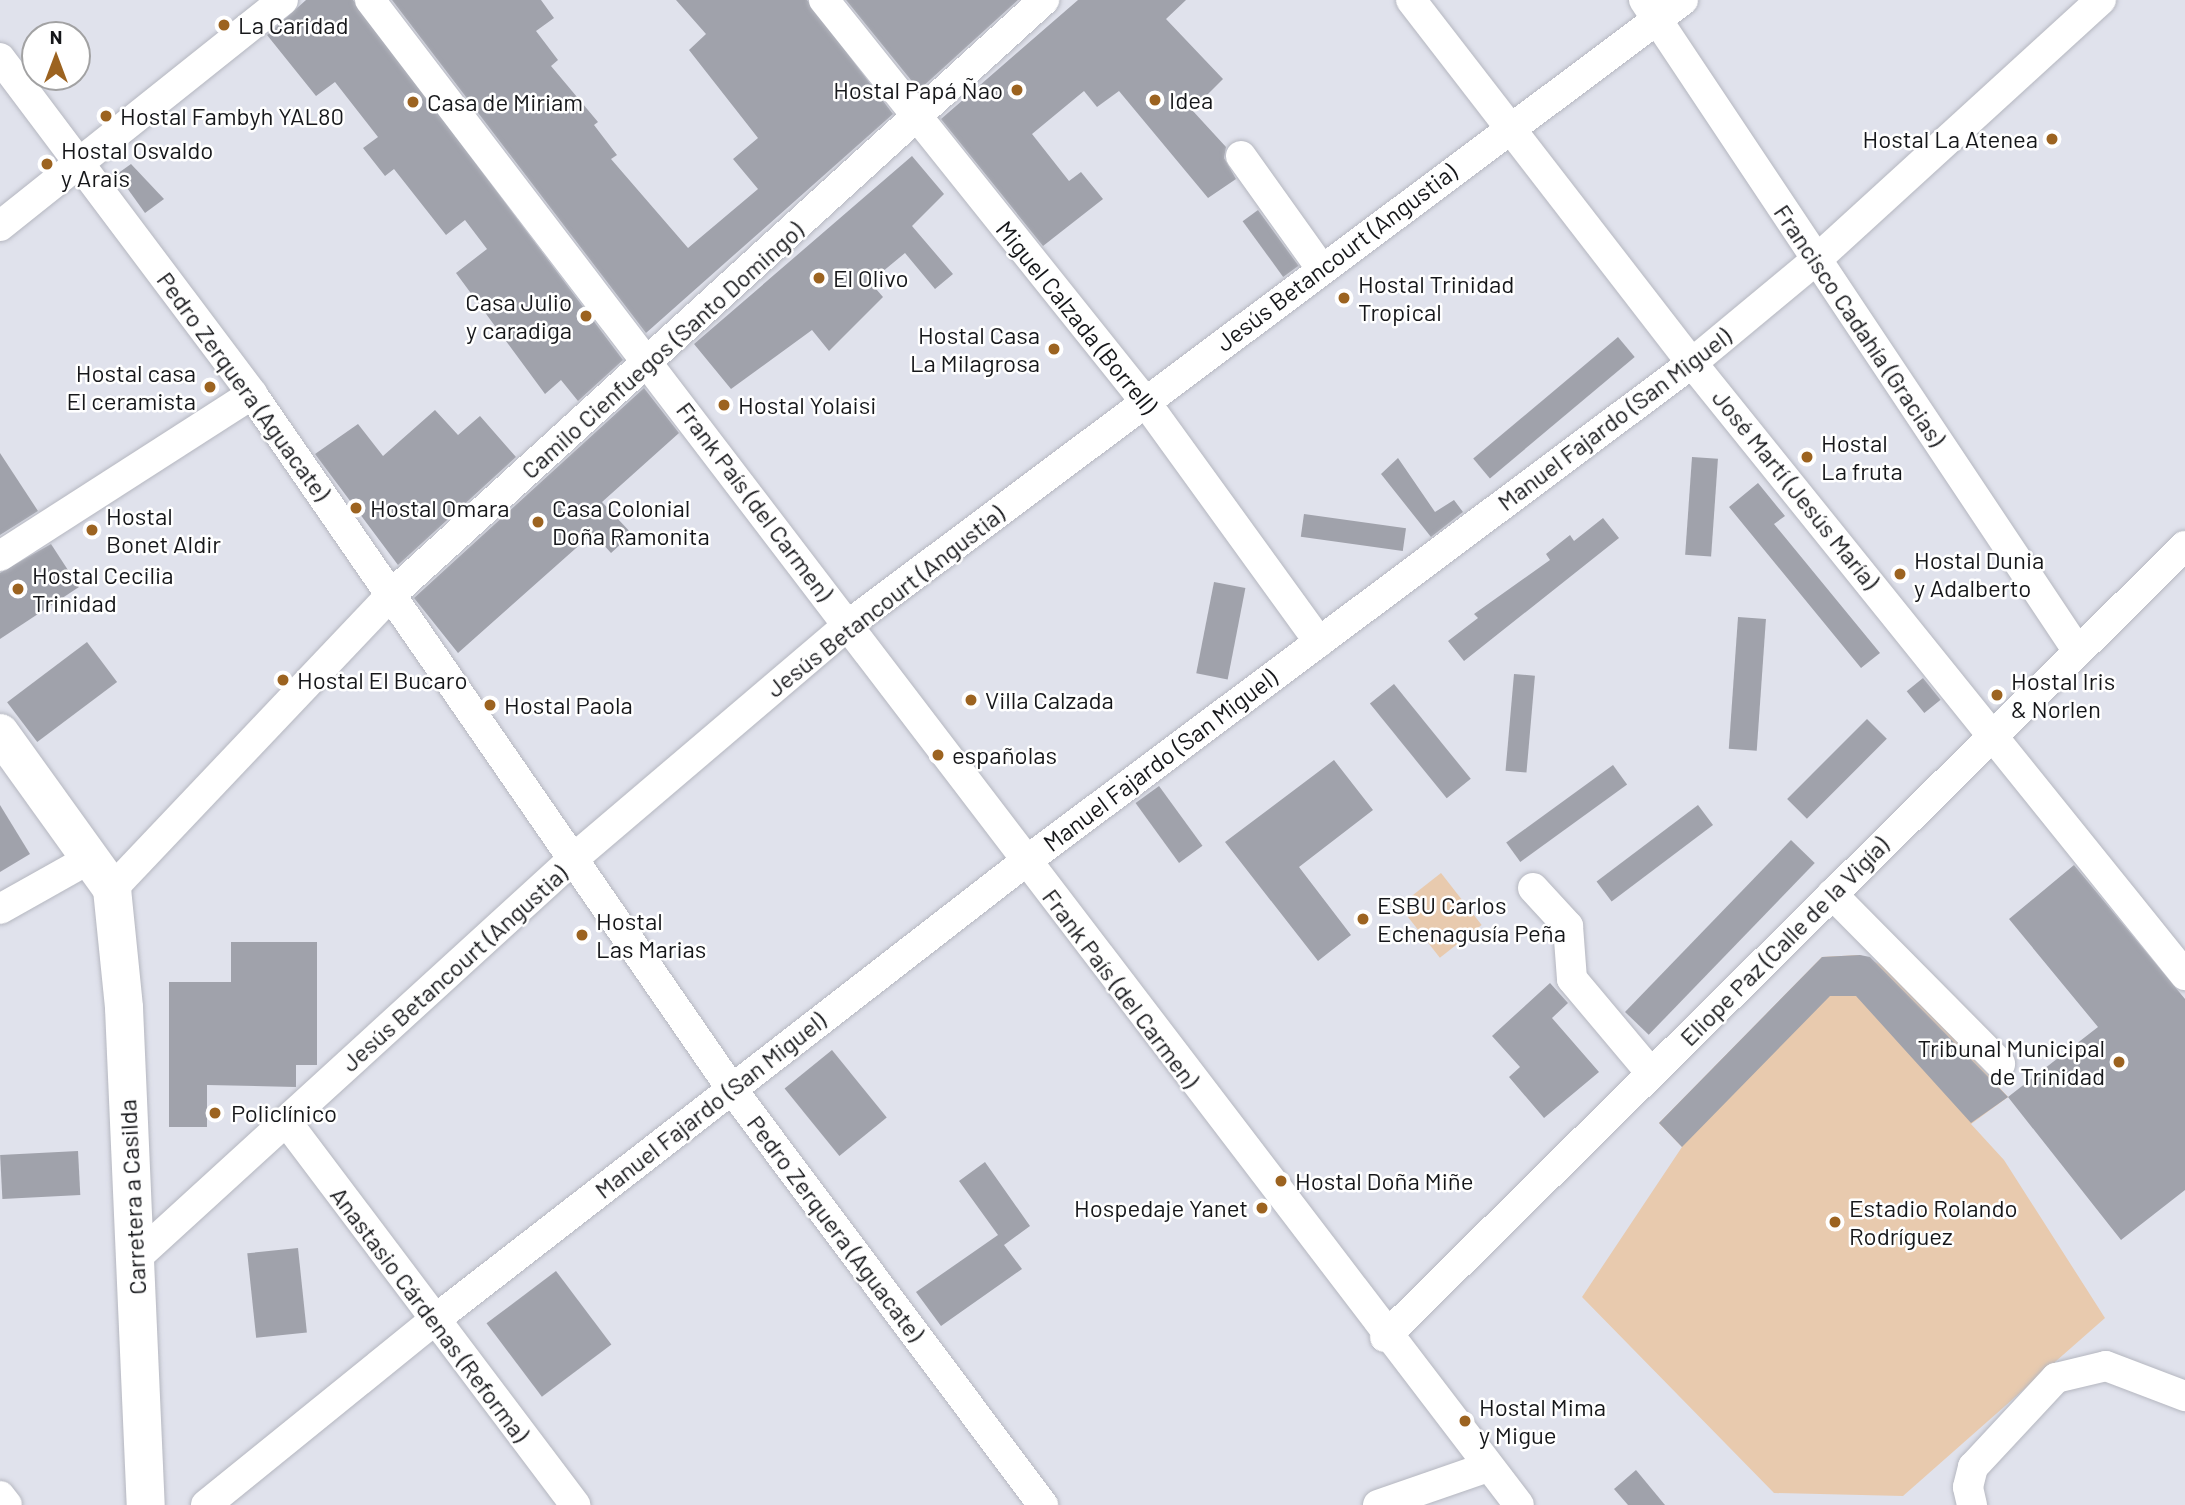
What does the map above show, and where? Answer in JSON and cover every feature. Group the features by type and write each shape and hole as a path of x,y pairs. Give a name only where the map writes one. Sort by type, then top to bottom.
{"main road":[{"path":"0,733 112,889"},
{"name":"Carretera a Casilda","path":"112,889 135,1259 146,1505"}],"street":[{"path":"0,226 81,165 283,0"},
{"name":"Frank País (del Carmen)","path":"370,0 651,363 1385,1337 1519,1505"},
{"name":"Miguel Calzada (Borrell)","path":"824,0 1144,400 1320,642"},
{"name":"Camilo Cienfuegos (Santo Domingo)","path":"112,889 393,593 651,363 915,116 1044,0"},
{"name":"José Martí (Jesús María)","path":"1411,0 1692,363 1995,732 2185,975"},
{"name":"Jesús Betancourt (Angustia)","path":"135,1259 573,859 848,625 1510,126 1651,9 1683,0"},
{"name":"Manuel Fajardo (San Miguel)","path":"206,1505 433,1321 1025,862 1692,363 1816,260 2101,0"},
{"name":"Francisco Cadahía (Gracias)","path":"1651,9 2077,650"},
{"name":"Pedro Zerquera (Aguacate)","path":"0,58 253,394 393,593 732,1088 1043,1505"},
{"path":"1241,156 1321,268"},
{"path":"0,556 253,394"},
{"name":"Eliope Paz (Calle de la Vigía)","path":"1385,1337 2185,546"},
{"path":"0,909 91,858"},
{"path":"1533,888 1567,926 1572,979 1651,1073"},
{"path":"1832,894 2000,1063"},
{"name":"Anastasio Cárdenas (Reforma)","path":"286,1121 433,1321 575,1505"},
{"path":"1972,1505 1968,1487 1973,1467 2056,1378 2106,1366 2185,1396"},
{"path":"1378,1505 1488,1467"},
{"path":"0,1496 7,1505"}],"shaded area":[{"path":"1441,873 1482,925 1440,958 1399,906"},
{"name":"Estadio Rolando Rodríguez","path":"1860,955 1892,970 2008,1097 1971,1124 2004,1160 2105,1318 1903,1496 1774,1493 1582,1297 1682,1147 1659,1123 1822,957"}],"building":[{"path":"306,0 353,0 623,360 578,401 561,380 545,394 456,273 487,249 465,220 446,235 394,169 385,176 363,148 378,137 335,82 316,96 267,35"},
{"path":"392,0 541,0 554,18 536,31 558,60 551,66 598,122 594,125 617,155 611,159 688,248 758,189 733,159 758,138 689,50 706,34 676,0 807,0 893,114 646,333"},
{"path":"846,0 1018,0 919,90"},
{"path":"1078,0 1186,0 1166,19 1223,79 1192,110 1226,147 1224,158 1236,179 1208,198 1119,91 1097,107 1084,91 1032,134 1069,181 1081,172 1103,199 1043,246 941,119"},
{"path":"912,156 944,194 912,226 953,274 935,289 905,253 870,282 883,297 829,351 812,330 731,389 694,344"},
{"path":"131,164 164,199 145,213 117,174"},
{"path":"1258,210 1299,266 1283,277 1243,221"},
{"path":"1618,337 1635,357 1490,478 1473,458"},
{"path":"644,388 679,433 602,502 632,534 611,553 593,533 458,653 414,598"},
{"path":"435,410 458,435 480,416 516,457 398,565 315,454 358,424 383,456"},
{"path":"0,453 38,511 0,535"},
{"path":"1692,457 1718,459 1711,557 1685,555"},
{"path":"1398,458 1435,512 1454,500 1463,512 1431,537 1381,474"},
{"path":"1758,483 1785,516 1774,524 1880,653 1861,668 1729,507"},
{"path":"1304,514 1406,528 1403,551 1301,537"},
{"path":"1603,518 1619,538 1464,661 1448,641 1478,618 1474,614 1550,560 1546,554 1570,535 1574,541"},
{"path":"51,544 79,587 0,639 0,573"},
{"path":"1214,582 1245,588 1228,679 1196,673"},
{"path":"1738,617 1766,619 1757,751 1729,749"},
{"path":"87,642 117,682 37,742 7,702"},
{"path":"1514,674 1535,676 1526,772 1506,771"},
{"path":"1923,678 1941,700 1924,713 1907,691"},
{"path":"1394,684 1471,779 1447,798 1370,704"},
{"path":"1867,719 1887,739 1807,819 1787,799"},
{"path":"1334,760 1373,810 1299,867 1351,935 1318,961 1225,842"},
{"path":"1613,765 1627,784 1520,862 1506,843"},
{"path":"1159,786 1202,846 1179,863 1136,803"},
{"path":"0,805 30,854 0,872"},
{"path":"1698,805 1713,825 1612,901 1597,881"},
{"path":"1791,840 1815,863 1649,1035 1625,1012"},
{"name":"Tribunal Municipal de Trinidad","path":"2074,865 2185,999 2185,1190 2121,1240 2008,1097 2098,1027 2009,919"},
{"path":"231,942 317,942 317,1065 296,1065 296,1087 207,1085 207,1127 169,1127 169,982 231,982"},
{"path":"1822,957 1870,957 2008,1097 1971,1123 1856,996 1830,996 1682,1147 1659,1123"},
{"path":"1550,983 1568,1003 1552,1018 1599,1072 1544,1118 1509,1077 1520,1067 1492,1036"},
{"path":"832,1050 887,1118 839,1156 785,1088"},
{"path":"78,1151 80,1195 2,1199 0,1155"},
{"path":"985,1162 1030,1226 1004,1245 1022,1269 941,1326 916,1292 998,1235 959,1181"},
{"path":"298,1248 307,1333 256,1338 247,1253"},
{"path":"556,1271 611,1344 542,1397 487,1323"},
{"path":"1636,1470 1665,1505 1628,1505 1614,1489"}],"place":[{"name":"La Caridad","path":"224,25"},
{"name":"Hostal Papá Ñao","path":"1017,90"},
{"name":"Idea","path":"1155,100"},
{"name":"Casa de Miriam","path":"413,102"},
{"name":"Hostal Fambyh YAL80","path":"106,116"},
{"name":"Hostal La Atenea","path":"2052,139"},
{"name":"Hostal Osvaldo y Arais","path":"47,164"},
{"name":"El Olivo","path":"819,278"},
{"name":"Hostal Trinidad Tropical","path":"1344,298"},
{"name":"Casa Julio y caradiga","path":"586,316"},
{"name":"Hostal Casa La Milagrosa","path":"1054,349"},
{"name":"Hostal casa El ceramista","path":"210,387"},
{"name":"Hostal Yolaisi","path":"724,405"},
{"name":"Hostal La fruta","path":"1807,457"},
{"name":"Hostal Omara","path":"356,508"},
{"name":"Casa Colonial Doña Ramonita","path":"538,522"},
{"name":"Hostal Bonet Aldir","path":"92,530"},
{"name":"Hostal Dunia y Adalberto","path":"1900,574"},
{"name":"Hostal Cecilia Trinidad","path":"18,589"},
{"name":"Hostal El Bucaro","path":"283,680"},
{"name":"Hostal Iris & Norlen","path":"1997,695"},
{"name":"Villa Calzada","path":"971,700"},
{"name":"Hostal Paola","path":"490,705"},
{"name":"españolas","path":"938,755"},
{"name":"ESBU Carlos Echenagusía Peña","path":"1363,919"},
{"name":"Hostal Las Marias","path":"582,935"},
{"name":"Tribunal Municipal de Trinidad","path":"2119,1062"},
{"name":"Policlínico","path":"215,1113"},
{"name":"Hostal Doña Miñe","path":"1281,1181"},
{"name":"Hospedaje Yanet","path":"1262,1208"},
{"name":"Estadio Rolando Rodríguez","path":"1835,1222"},
{"name":"Hostal Mima y Migue","path":"1465,1421"}]}
